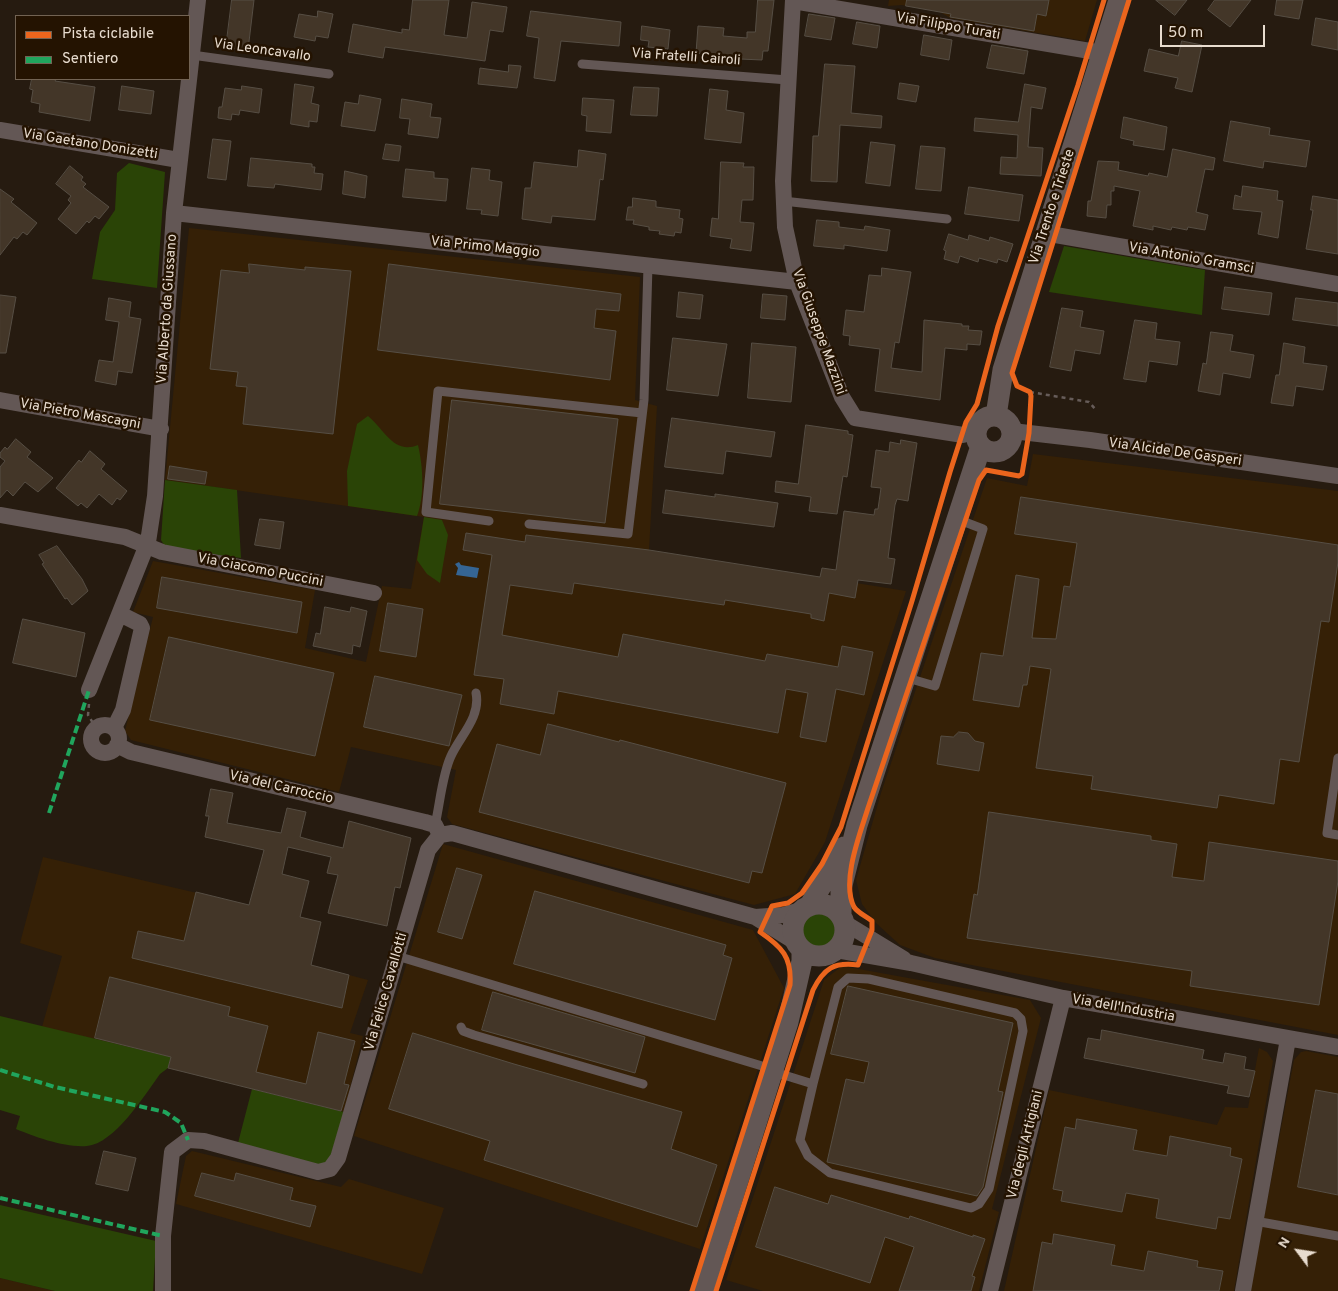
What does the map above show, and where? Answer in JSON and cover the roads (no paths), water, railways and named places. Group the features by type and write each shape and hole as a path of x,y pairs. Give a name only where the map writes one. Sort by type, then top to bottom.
{"street":[{"name":"Via Alberto da Giussano","path":"190,71 198,0"},
{"name":"Via Trento e Trieste","path":"996,416 1003,370 1044,233 1119,0"},
{"name":"Via Filippo Turati","path":"793,1 1102,53"},
{"name":"Via Giuseppe Mazzini","path":"793,1 783,201 786,227 797,282 842,397 855,418 979,438"},
{"name":"Via Alberto da Giussano","path":"90,690 147,546 155,496 174,213 189,80"},
{"name":"Via Gaetano Donizetti","path":"0,130 179,160"},
{"name":"Via Primo Maggio","path":"174,213 797,282"},
{"name":"Via Antonio Gramsci","path":"1044,233 1338,284"},
{"name":"Via Pietro Mascagni","path":"0,400 160,429"},
{"path":"703,1291 788,1022 811,978 842,943 846,933 841,889 856,825 955,518 979,438 986,418 996,416 1007,421 1012,432 1010,443 1002,450 991,452 979,438"},
{"name":"Via Alcide De Gasperi","path":"1012,432 1090,440 1338,475"},
{"name":"Via Giacomo Puccini","path":"0,514 125,538 162,552 374,593"},
{"path":"114,728 123,710 142,628 120,614"},
{"path":"105,725 114,728 118,736 117,745 106,753 98,751 91,740 96,728 105,725"},
{"name":"Via del Carroccio","path":"117,745 131,752 438,830"},
{"path":"788,1022 799,946 793,925 856,825"},
{"path":"438,830 754,917 814,956 832,953"},
{"name":"Via Felice Cavallotti","path":"163,1291 163,1236 172,1152 188,1140 204,1141 318,1172 330,1169 338,1158 428,850 438,830"},
{"path":"754,917 784,915 822,903 843,919"},
{"name":"Via dell'Industria","path":"843,919 911,963"},
{"name":"Via dell'Industria","path":"832,953 911,963 1063,998 1338,1047"},
{"name":"Via degli Artigiani","path":"990,1291 1063,998"},
{"path":"1243,1291 1288,1038"}],"lane":[{"name":"Via Leoncavallo","path":"192,55 329,74"},
{"name":"Via Fratelli Cairoli","path":"582,64 788,80"},
{"path":"783,201 947,218"},
{"path":"529,524 628,534 642,412 648,266"},
{"path":"489,521 426,512 438,390 642,412"},
{"path":"904,677 935,686 983,530 955,518"},
{"path":"438,830 450,756 466,734 478,702 476,693"},
{"path":"1338,758 1327,833 1338,835"},
{"path":"397,956 813,1084"},
{"path":"848,978 869,979 1015,1013 1021,1018 1023,1031 989,1189 979,1204 971,1208 830,1173 814,1163 800,1140 813,1084 838,987 848,978"},
{"path":"462,1027 463,1031 474,1035 643,1084"},
{"path":"1255,1221 1338,1236"}],"water":[{"path":"459,562 461,565 479,568 477,578 456,575 458,568 455,564"}]}
